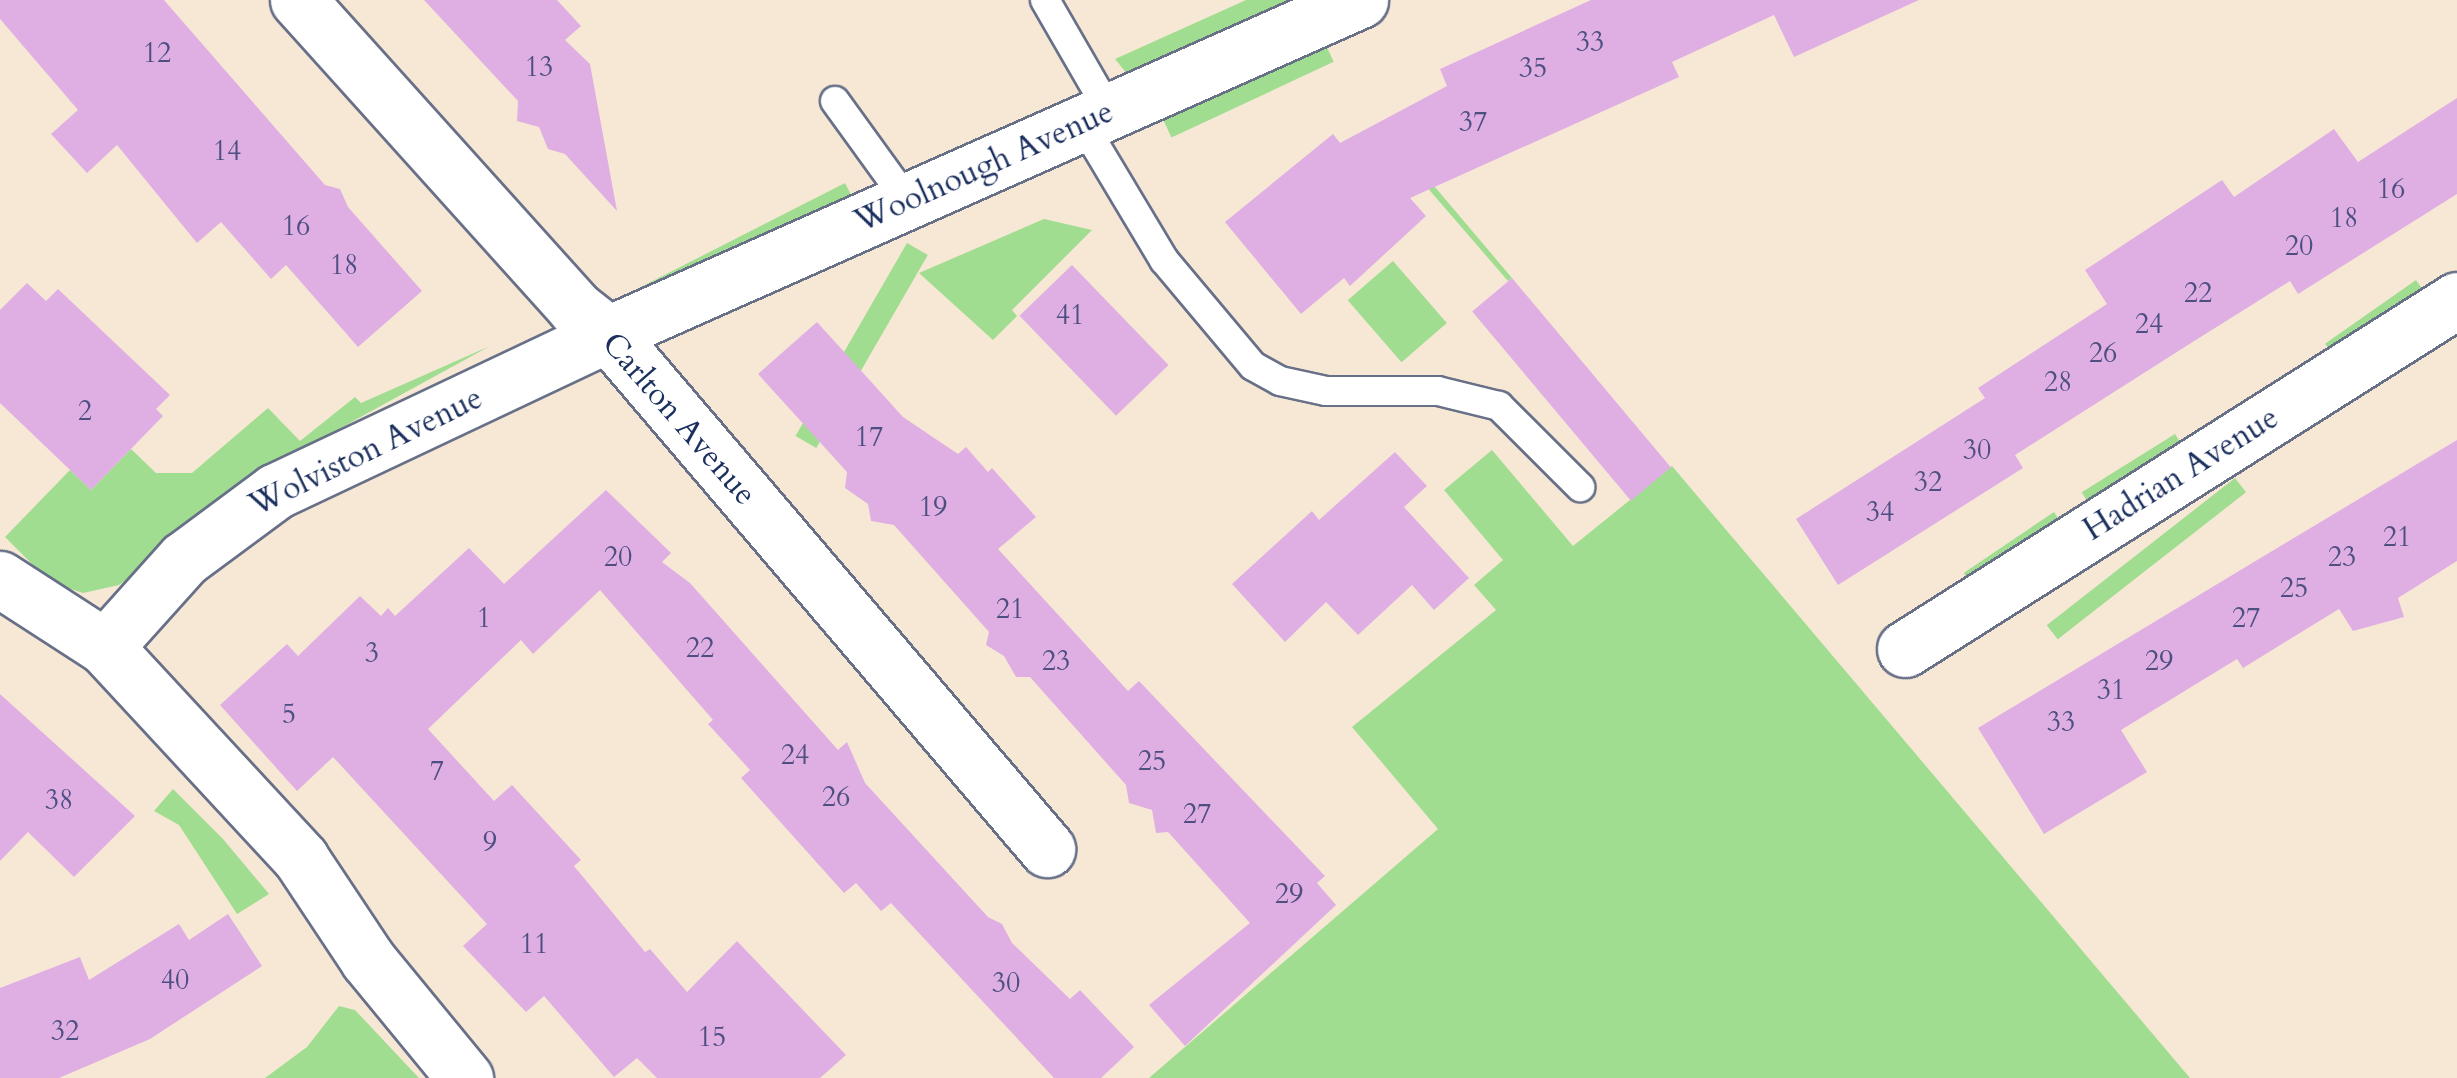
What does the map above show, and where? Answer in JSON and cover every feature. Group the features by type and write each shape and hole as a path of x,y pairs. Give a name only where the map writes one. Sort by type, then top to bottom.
{"street":[{"name":"Carlton Avenue","path":"298,0 575,308 608,334 1047,849"},
{"name":"Woolnough Avenue","path":"608,334 1360,0"},
{"name":"Hadrian Avenue","path":"1906,649 2457,300"},
{"name":"Wolviston Avenue","path":"105,647 184,559 276,491 608,334"},
{"path":"0,579 105,647 301,859 368,960 464,1078"}],"lane":[{"path":"1046,0 1164,260 1253,366 1280,381 1326,391 1438,391 1499,406 1580,487"},
{"path":"835,101 908,202"}],"green space":[{"path":"1246,0 1296,0 1128,75 1115,59"},
{"path":"1324,41 1334,62 1171,137 1162,117"},
{"path":"1402,148 1512,278 1508,281 1425,185"},
{"path":"845,183 852,197 630,310 623,296"},
{"path":"1044,219 1092,230 1012,310 1017,316 993,340 919,273"},
{"path":"907,243 928,255 816,448 796,436"},
{"path":"1393,261 1447,323 1402,362 1348,300"},
{"path":"2416,280 2427,296 2336,359 2325,344"},
{"path":"490,346 326,436 119,585 83,593 65,587 43,575 5,537 70,470 91,490 131,449 156,473 192,473 268,408 300,441 355,397 361,403"},
{"path":"2175,434 2185,450 2092,508 2082,492"},
{"path":"1492,450 1573,546 1672,466 2190,1078 1149,1078 1438,829 1352,727 1496,610 1474,585 1503,560 1444,490"},
{"path":"2235,478 2246,492 2058,639 2047,625"},
{"path":"2054,512 2064,527 1974,588 1964,573"},
{"path":"173,789 223,839 269,894 237,914 179,825 154,811"},
{"path":"339,1006 355,1010 419,1078 265,1078 307,1047"}],"building":[{"path":"0,0 164,0 325,185 340,189 348,207 422,291 358,347 286,265 271,279 221,222 197,243 117,145 87,173 51,134 78,110 0,19"},
{"path":"424,0 557,0 581,26 565,40 590,64 617,211 565,154 548,149 539,127 517,121 518,101"},
{"path":"1591,0 1919,0 1794,57 1774,15 1672,62 1679,77 1410,198 1426,216 1350,286 1344,278 1301,314 1225,222 1333,134 1340,143 1447,86 1440,69"},
{"path":"2457,98 2457,194 2298,294 2290,281 2191,343 2015,455 2023,468 1838,585 1796,519 1985,398 1978,388 2107,304 2085,270 2222,180 2234,197 2334,129 2358,162"},
{"path":"1072,265 1169,365 1116,416 1019,316"},
{"path":"1512,278 1671,467 1631,501 1472,311"},
{"path":"27,283 46,301 58,289 170,395 156,409 163,416 91,490 0,403 0,310"},
{"path":"817,322 903,417 958,454 966,447 988,472 992,468 1036,517 998,549 1128,691 1139,681 1325,876 1317,883 1336,905 1185,1046 1149,1005 1250,923 1168,832 1156,833 1152,810 1129,803 1126,785 1030,677 1016,677 1004,656 986,645 989,632 894,525 871,521 868,504 845,488 847,472 758,374"},
{"path":"2457,440 2457,561 2398,598 2404,617 2353,631 2339,609 2243,668 2237,659 2121,730 2147,772 2044,834 1978,728"},
{"path":"1395,452 1427,486 1404,507 1469,578 1434,610 1412,585 1358,635 1326,602 1285,642 1232,584 1312,511 1319,520"},
{"path":"606,490 671,553 662,562 690,583 838,750 847,742 865,783 988,917 1002,924 1012,943 1070,999 1080,990 1134,1047 1101,1078 1054,1078 891,903 881,911 856,883 844,893 741,778 750,770 708,724 713,720 600,590 533,654 521,640 428,729 494,801 512,785 581,860 574,866 645,952 650,949 687,992 737,941 846,1055 820,1078 657,1078 637,1058 614,1077 544,996 526,1012 463,946 487,924 333,757 297,791 220,705 287,644 298,656 360,596 381,616 388,608 395,616 469,548 504,584"},
{"path":"0,694 135,816 74,877 28,832 0,861"},
{"path":"228,914 262,966 150,1039 59,1078 0,1078 0,988 80,957 89,980 179,924 189,940"}]}
